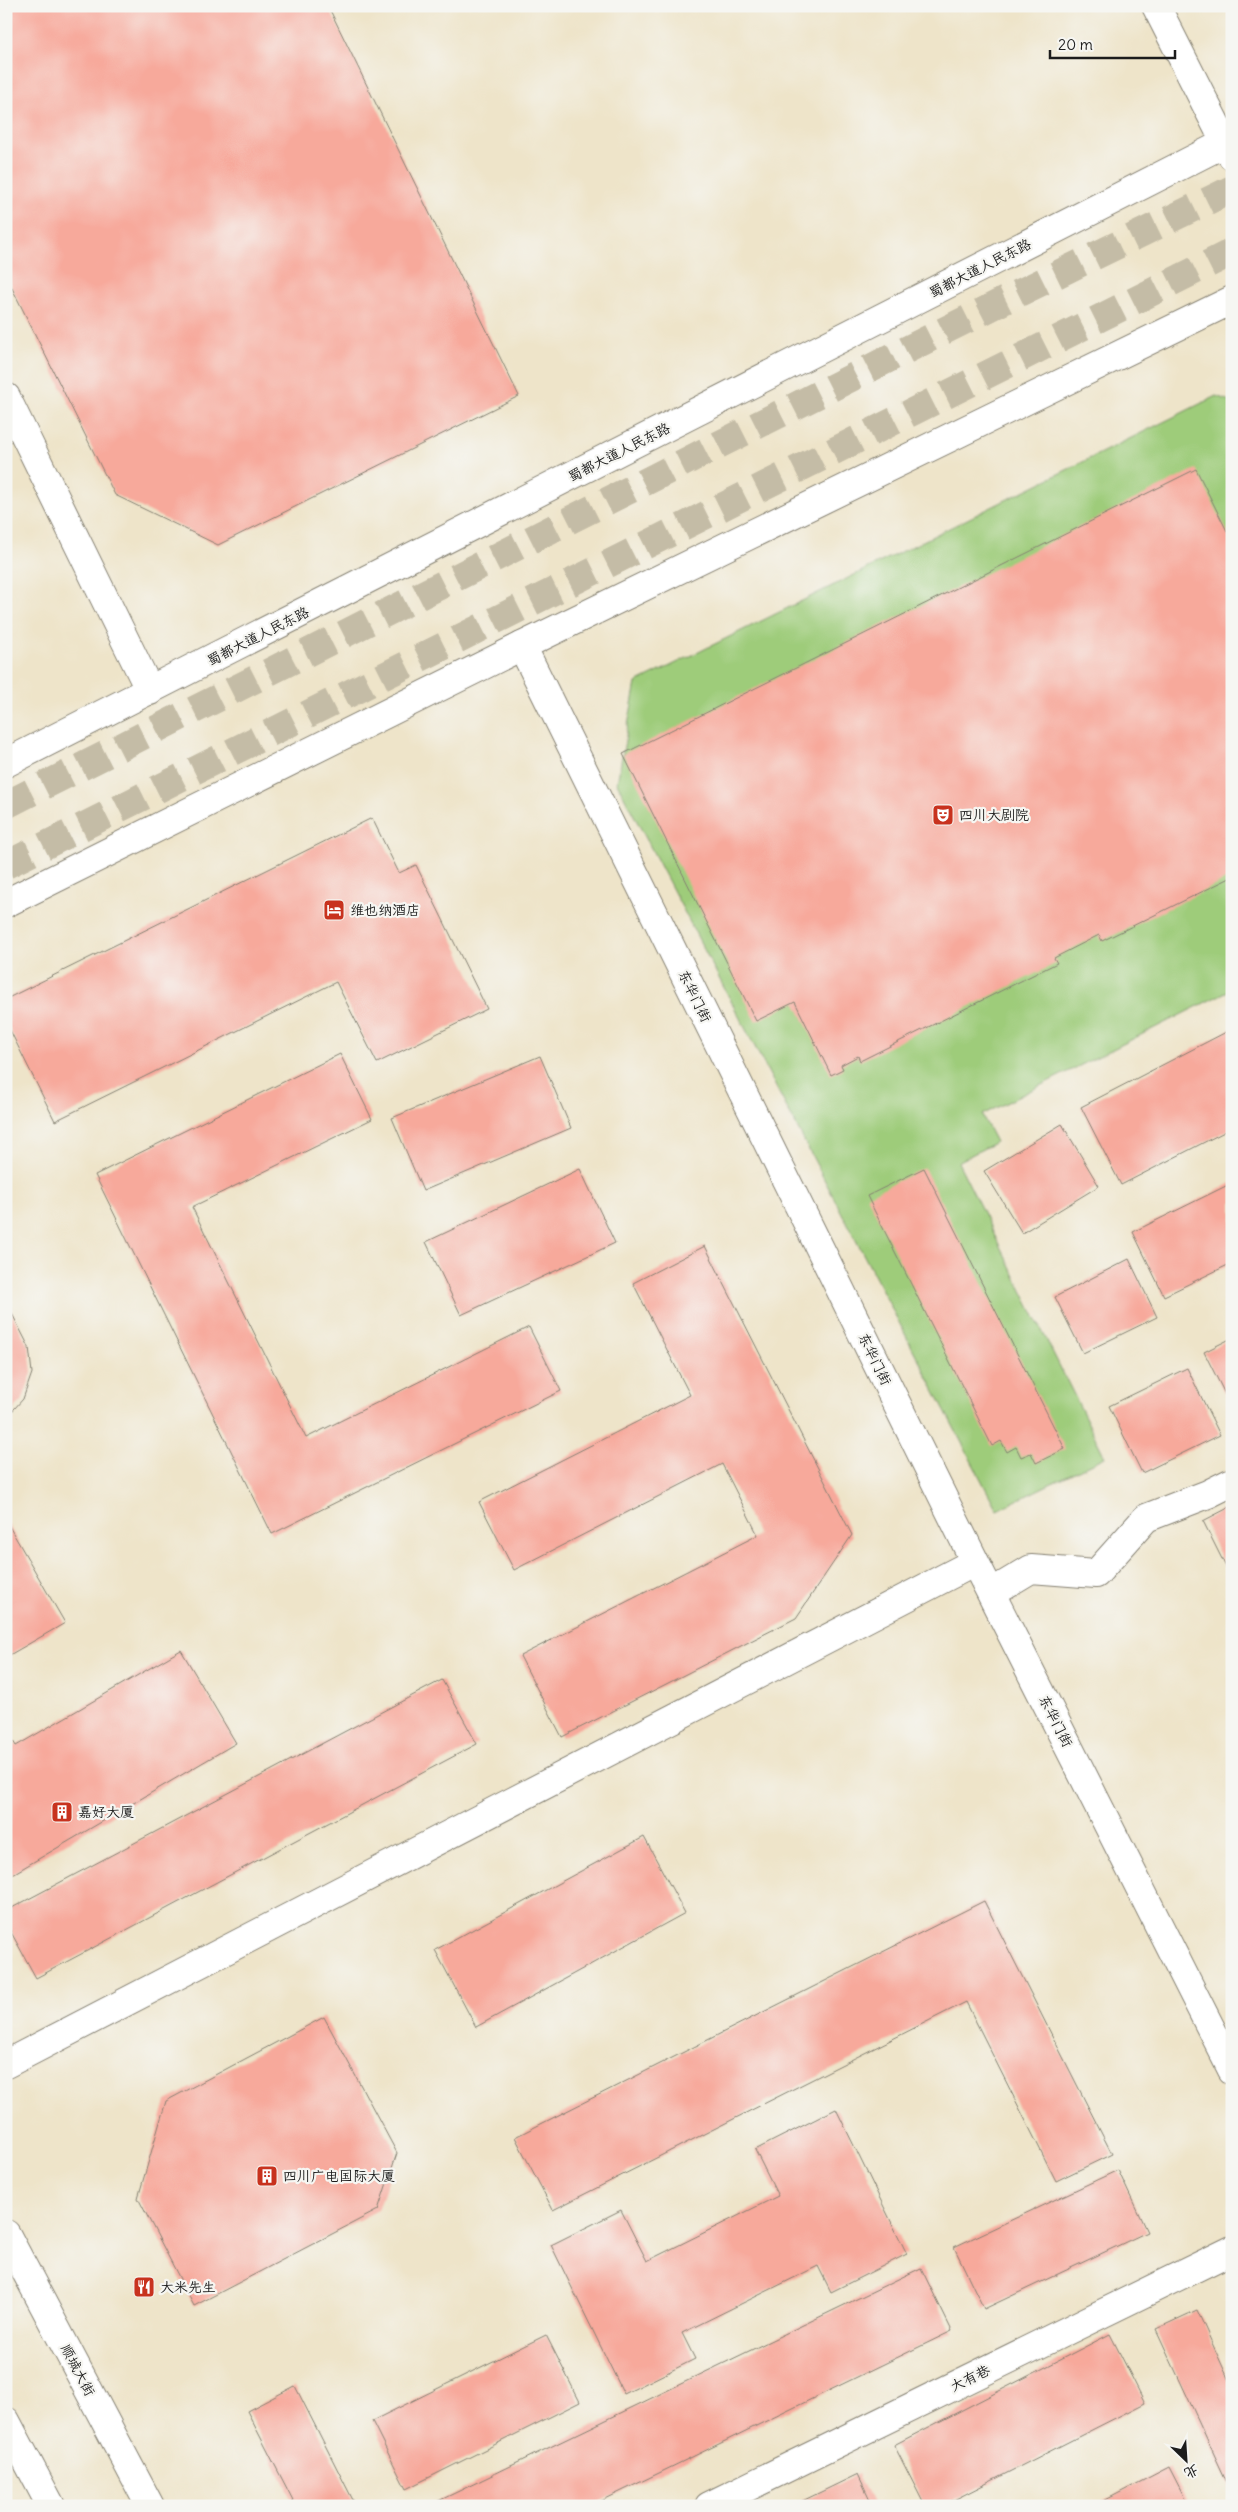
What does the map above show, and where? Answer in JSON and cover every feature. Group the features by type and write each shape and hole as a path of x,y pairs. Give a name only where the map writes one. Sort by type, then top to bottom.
{"main road":[{"path":"1156,6 1230,147"},
{"name":"蜀都大道人民东路","path":"6,764 1230,147"},
{"path":"6,903 522,646 1232,300"},
{"path":"6,397 150,690"},
{"name":"东华门街","path":"522,646 975,1562 1232,2070"},
{"path":"991,1593 1031,1569 1096,1574 1146,1518 1208,1494 1232,1482"},
{"path":"6,2064 975,1562"},
{"name":"顺城大街","path":"6,2234 150,2506"},
{"name":"大有巷","path":"709,2506 1232,2250"},
{"path":"6,2421 51,2506"}],"green space":[{"name":"四川大剧院","path":"1216,396 1232,402 1232,989 982,1115 996,1142 958,1162 1105,1457 997,1510 617,783 636,683"}],"building":[{"path":"6,6 328,6 519,396 218,545 115,495 6,276"},
{"name":"四川大剧院","path":"1196,469 1232,541 1232,877 1102,941 1099,935 1054,958 1057,963 860,1061 858,1056 841,1065 843,1069 831,1075 795,1002 756,1021 623,754"},
{"path":"372,818 399,873 416,865 487,1009 377,1063 336,982 55,1121 6,1022 6,999"},
{"path":"1232,1029 1232,1128 1121,1185 1081,1107"},
{"path":"340,1054 372,1119 192,1207 306,1438 529,1327 561,1391 272,1534 95,1175"},
{"path":"540,1056 571,1128 423,1191 392,1118"},
{"path":"1062,1124 1099,1186 1022,1233 984,1171"},
{"path":"924,1168 1065,1449 1036,1463 1031,1453 1021,1457 1016,1447 1007,1452 1001,1441 992,1446 867,1196"},
{"path":"580,1169 615,1243 461,1315 426,1242"},
{"path":"1232,1183 1232,1263 1164,1296 1133,1232"},
{"path":"705,1246 852,1535 796,1618 562,1737 520,1656 758,1535 722,1464 514,1570 479,1502 690,1395 633,1283"},
{"path":"1129,1259 1157,1317 1083,1353 1055,1297"},
{"path":"6,1302 29,1347 32,1373 23,1399 6,1418"},
{"path":"1232,1338 1232,1408 1204,1352"},
{"path":"1187,1368 1220,1435 1142,1473 1109,1406"},
{"path":"1232,1506 1232,1579 1203,1521"},
{"path":"6,1521 65,1623 6,1657"},
{"name":"嘉好大厦","path":"181,1650 236,1743 6,1878 6,1729 16,1746"},
{"path":"442,1680 477,1744 36,1978 6,1923 6,1911"},
{"path":"644,1837 685,1913 476,2027 435,1950"},
{"path":"984,1901 1112,2154 1056,2181 966,2002 553,2210 515,2137"},
{"name":"四川广电国际大厦","path":"324,2017 397,2153 378,2210 194,2306 138,2198 166,2101"},
{"path":"836,2109 907,2254 831,2292 818,2266 682,2333 695,2359 624,2394 551,2245 621,2210 647,2261 778,2196 755,2150"},
{"path":"1118,2170 1147,2232 984,2309 954,2247"},
{"path":"921,2268 952,2331 591,2506 428,2506"},
{"path":"1197,2310 1232,2387 1232,2493 1156,2329"},
{"path":"1110,2334 1145,2403 942,2506 925,2506 894,2445"},
{"path":"546,2335 580,2402 406,2489 372,2421"},
{"path":"295,2386 356,2506 296,2506 247,2411"},
{"path":"1169,2467 1189,2506 1094,2506"},
{"path":"858,2474 873,2506 792,2506"}],"tunnel":[{"path":"6,805 1013,296 1232,189"},
{"path":"6,865 1232,252"}],"place":[{"name":"四川大剧院","path":"943,815"},
{"name":"维也纳酒店","path":"334,910"},
{"name":"嘉好大厦","path":"62,1812"},
{"name":"四川广电国际大厦","path":"267,2176"},
{"name":"大米先生","path":"144,2287"}]}
